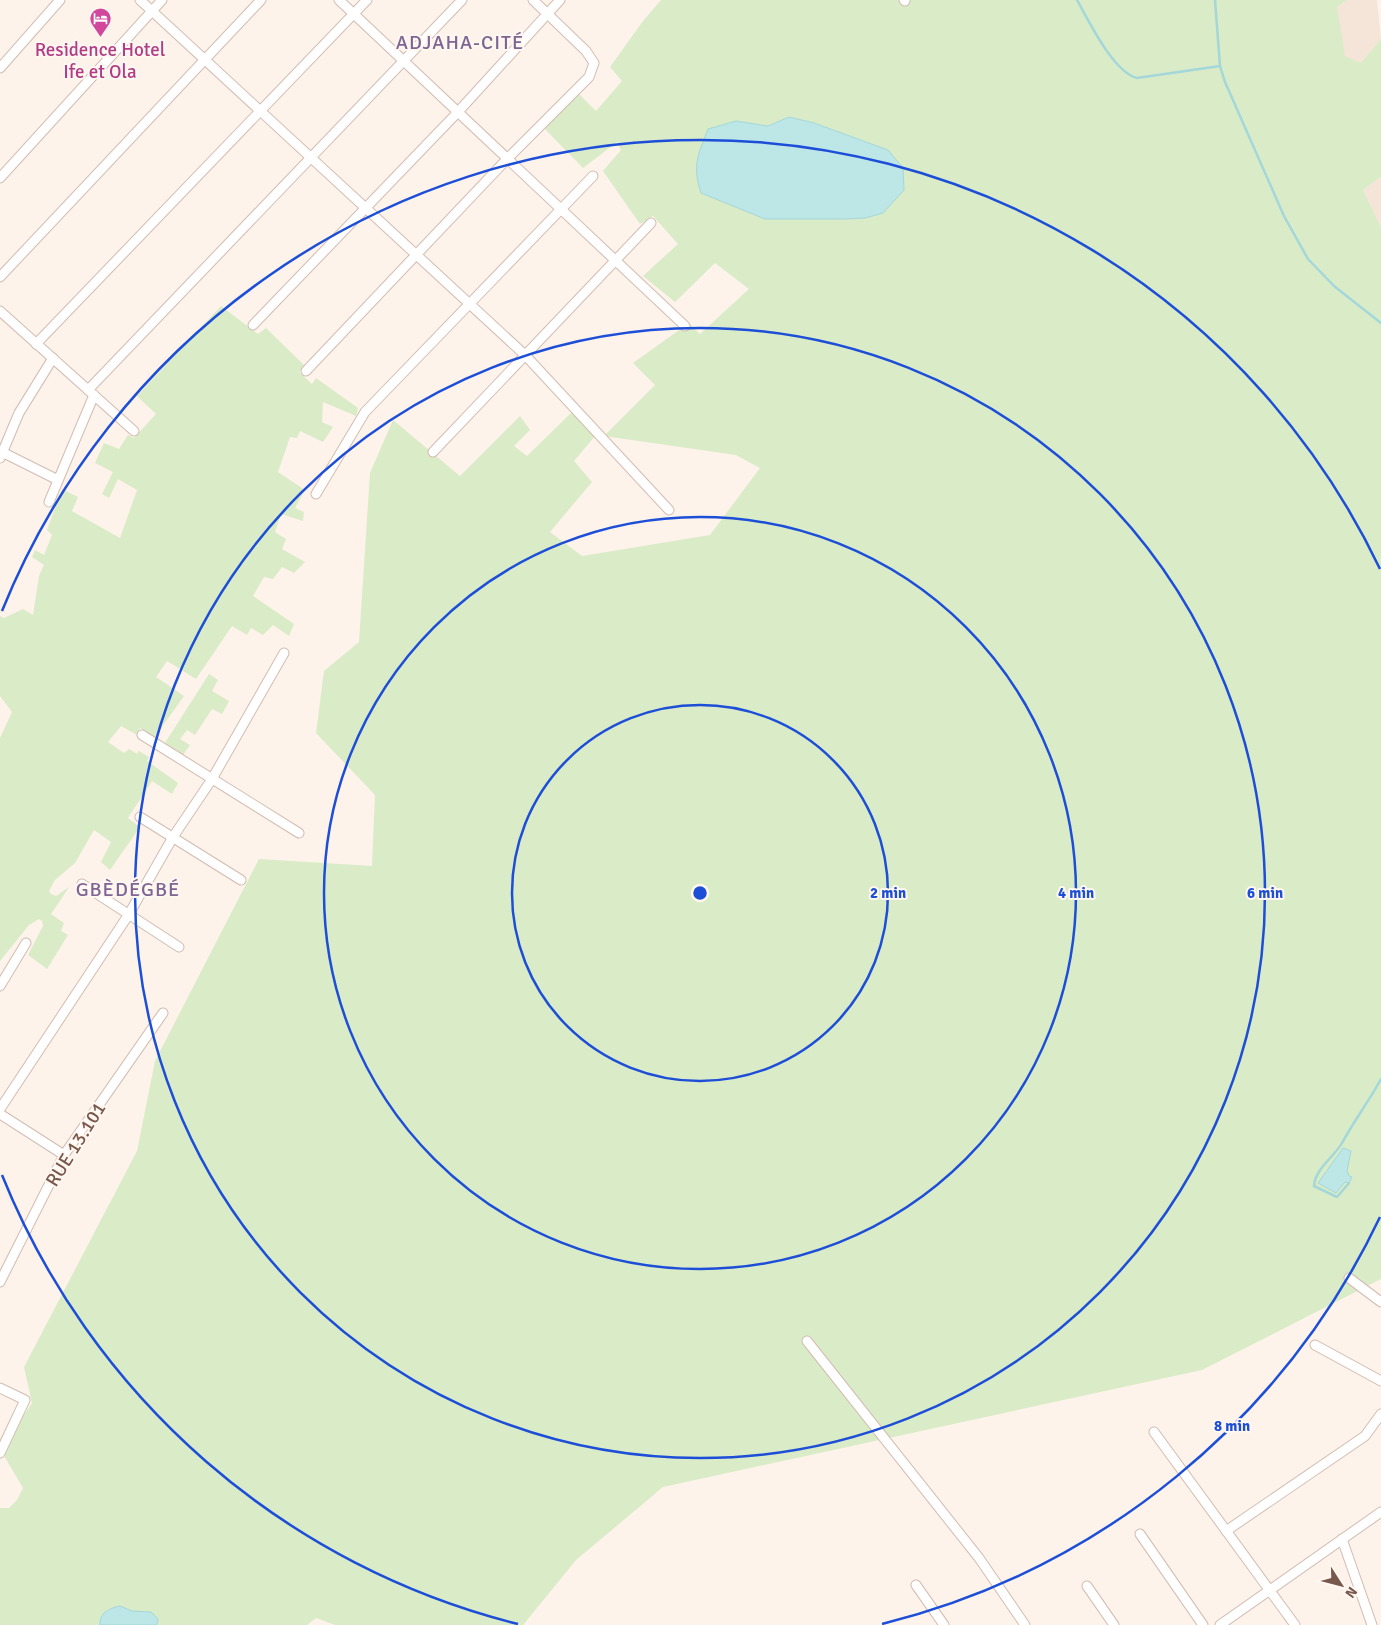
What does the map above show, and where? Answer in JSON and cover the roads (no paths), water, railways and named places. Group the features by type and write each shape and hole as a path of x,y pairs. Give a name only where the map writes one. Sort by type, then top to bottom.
{"street":[{"path":"0,68 60,0"},
{"path":"140,0 526,355 670,510"},
{"path":"0,178 162,0"},
{"path":"0,277 261,0"},
{"path":"339,0 457,114 685,326"},
{"path":"36,344 259,110 367,0"},
{"path":"49,502 91,393 462,0"},
{"path":"306,371 507,159 589,77 594,63 586,50 533,0"},
{"path":"253,325 457,114 560,0"},
{"path":"316,494 365,412 593,176"},
{"path":"433,452 651,223"},
{"path":"0,311 134,430"},
{"path":"53,358 19,413 1,454 58,480"},
{"path":"0,1109 129,914 173,837 212,779 284,653"},
{"path":"142,735 300,833"},
{"path":"140,817 241,880"},
{"path":"82,884 180,948"},
{"path":"0,986 26,943"},
{"name":"RUE 13.101","path":"0,1282 64,1155 163,1013"},
{"path":"0,1114 64,1155"},
{"path":"1349,1278 1381,1302"},
{"path":"807,1341 979,1558 1025,1625"},
{"path":"1315,1345 1381,1381"},
{"path":"0,1388 25,1400 0,1452"},
{"path":"1226,1531 1365,1436 1381,1414"},
{"path":"1154,1432 1295,1625"},
{"path":"1220,1625 1381,1512"},
{"path":"1140,1534 1203,1625"},
{"path":"1342,1539 1372,1625"},
{"path":"916,1585 944,1625"},
{"path":"1087,1586 1114,1625"}],"water":[{"path":"789,117 814,123 888,150 903,168 904,190 883,213 865,218 844,219 765,219 701,193 697,175 697,160 708,129 736,121 768,126"},
{"path":"1343,1148 1351,1151 1347,1171 1349,1176 1352,1177 1349,1183 1345,1182 1336,1193 1318,1183"},
{"path":"120,1606 132,1611 151,1612 158,1619 157,1625 100,1625 103,1614 112,1608"}],"waterway":[{"path":"1077,0 1102,45 1128,74 1137,78 1220,66"},
{"path":"1215,0 1220,66 1225,82 1284,216 1308,259 1334,286 1381,323"},
{"path":"1349,1183 1337,1197 1314,1186 1321,1169 1339,1148 1381,1079"}],"place":[{"name":"Residence Hotel Ife et Ola","path":"100,37"}],"district":[{"name":"ADJAHA-CITÉ","path":"460,42"},
{"name":"GBÈDÉGBÉ","path":"128,889"}]}
